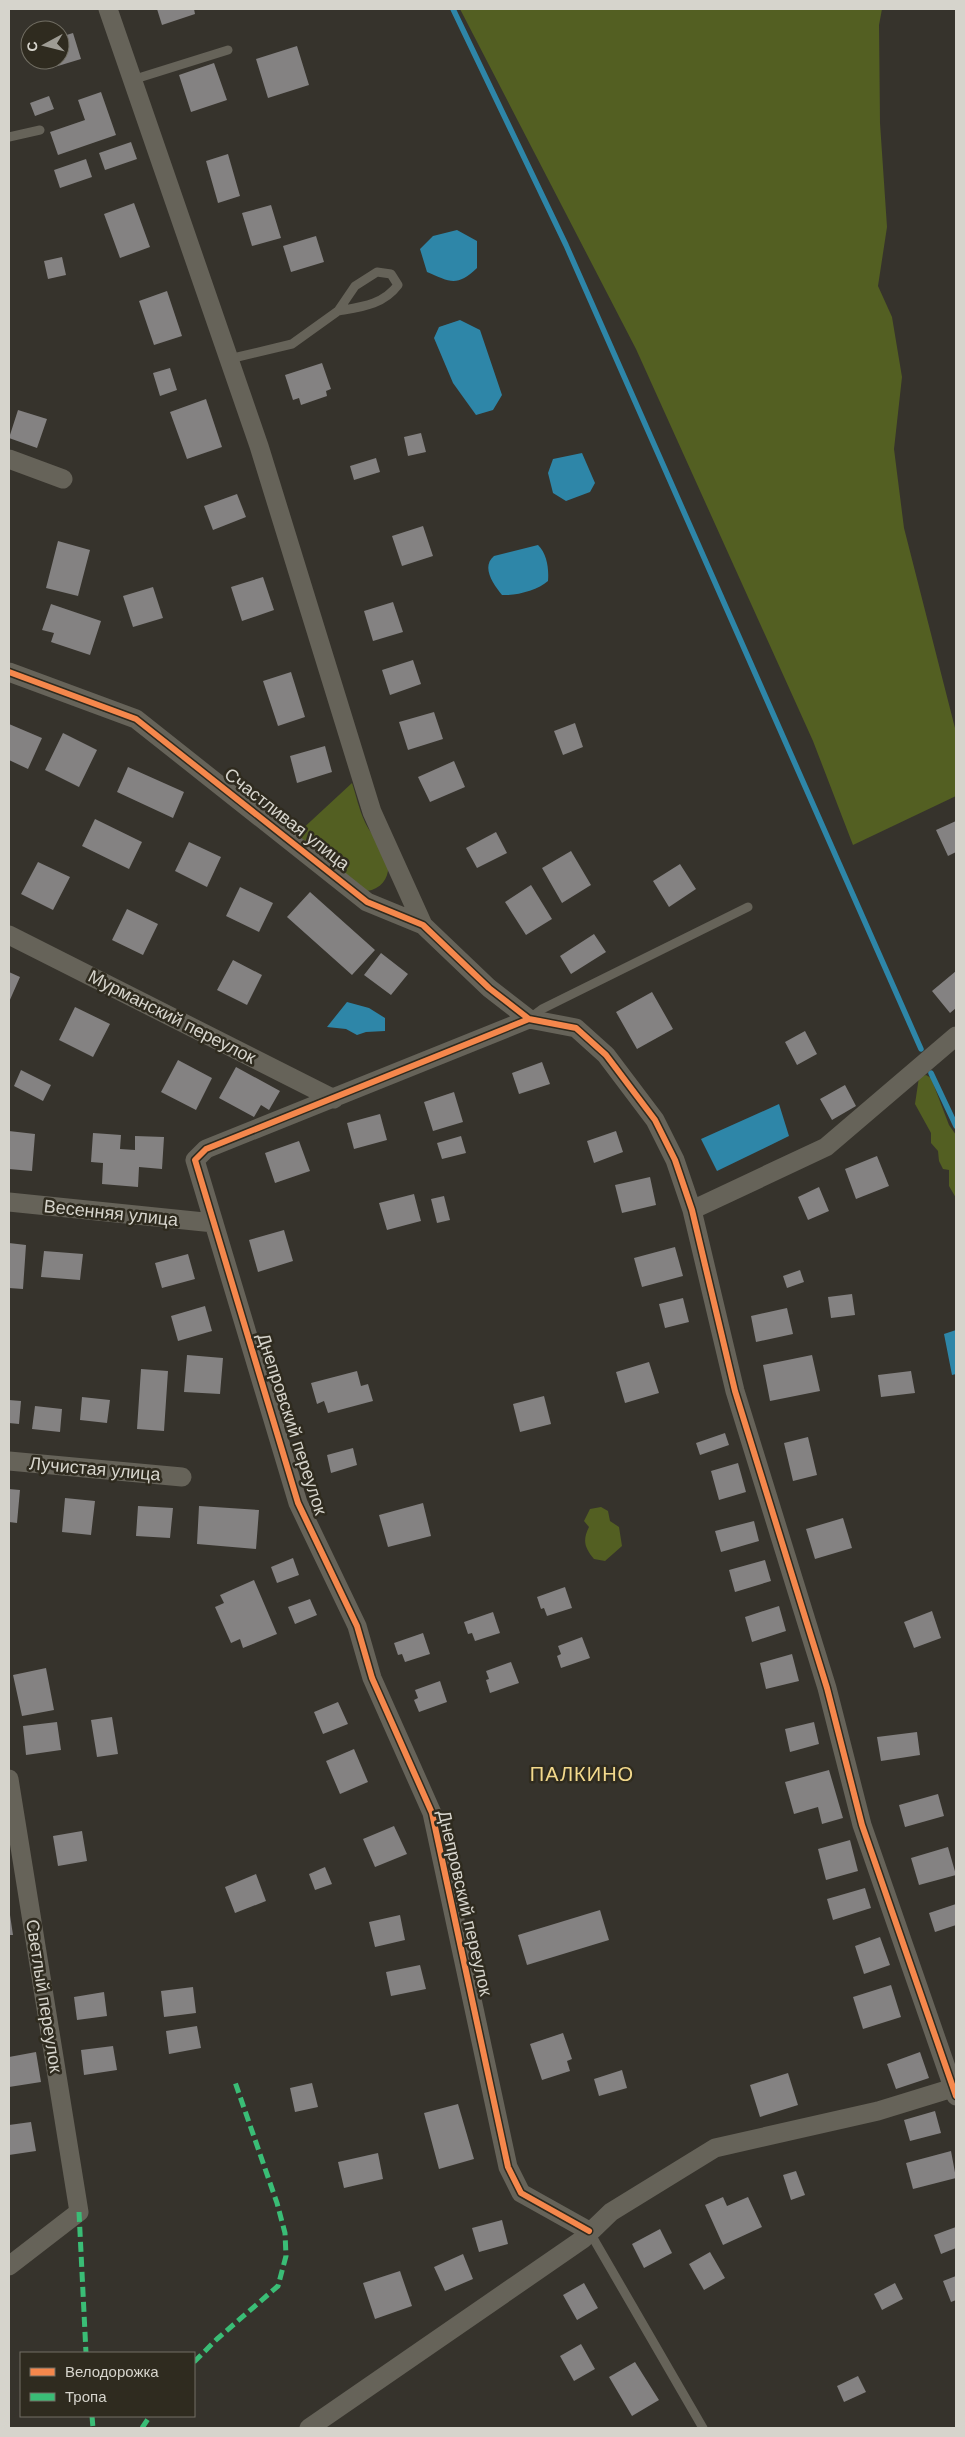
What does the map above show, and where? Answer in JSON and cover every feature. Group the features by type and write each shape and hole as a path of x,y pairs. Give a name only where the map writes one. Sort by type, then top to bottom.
{"street":[{"path":"108,9 259,446 372,812 422,925"},
{"path":"9,459 63,479"},
{"name":"Счастливая улица","path":"9,672 136,719 367,902 422,925 490,988 529,1019"},
{"name":"Мурманский переулок","path":"9,935 334,1099"},
{"path":"309,2428 583,2239 589,2231 611,2212 715,2148 878,2111 955,2090 862,1825 827,1688 735,1391 692,1210 674,1160 656,1120 606,1055 576,1028 529,1019"},
{"name":"Днепровский переулок","path":"529,1019 206,1149 195,1160 298,1503 357,1626 372,1678 432,1813 508,2167 521,2193 589,2231"},
{"path":"692,1210 826,1147 956,1036"},
{"name":"Весенняя улица","path":"9,1202 214,1223"},
{"name":"Лучистая улица","path":"9,1461 182,1477"},
{"name":"Светлый переулок","path":"9,1779 79,2212 9,2266"}],"lane":[{"path":"132,80 228,50"},
{"path":"9,137 40,130"},
{"path":"229,358 292,344 338,311 355,286 377,272 391,274 398,285 390,295 368,306 338,311"},
{"path":"529,1019 542,1009 748,907"},
{"path":"589,2231 703,2428"}],"green space":[{"path":"460,9 882,9 879,25 880,123 887,227 878,286 892,317 902,377 894,449 904,528 956,732 956,796 853,845 813,741 636,349"},
{"path":"352,783 364,820 385,853 388,866 388,872 383,882 374,889 367,891 301,843 298,833"},
{"path":"926,1075 931,1078 949,1125 956,1135 956,1198 949,1186 949,1170 943,1169 939,1161 938,1151 931,1143 931,1133 915,1104 919,1077"},
{"path":"601,1507 608,1511 610,1521 619,1527 622,1546 605,1561 594,1559 588,1551 585,1540 589,1527 584,1521 590,1509"}],"water":[{"path":"457,230 477,241 477,268 464,278 453,281 427,272 420,249 433,236"},
{"path":"460,320 480,330 502,395 493,410 476,415 453,383 434,338 439,327"},
{"path":"582,453 595,483 590,492 566,501 553,493 548,473 553,459"},
{"path":"538,545 544,553 547,562 548,581 526,592 502,595 490,576 488,565 490,560 494,556"},
{"path":"347,1002 369,1008 385,1018 385,1031 366,1032 357,1035 346,1029 327,1027"},
{"path":"779,1104 789,1136 717,1171 701,1139"},
{"path":"956,1330 956,1374 952,1375 944,1334"}],"building":[{"path":"157,9 194,9 195,14 162,25"},
{"path":"73,33 81,59 70,62 70,34"},
{"path":"297,46 309,85 268,98 256,59"},
{"path":"214,63 227,100 191,112 179,75"},
{"path":"101,92 116,135 58,155 50,132 85,120 78,100"},
{"path":"49,96 54,109 35,116 30,103"},
{"path":"131,142 137,159 105,170 99,153"},
{"path":"228,154 240,196 218,203 206,161"},
{"path":"86,159 92,177 60,188 54,170"},
{"path":"134,203 150,247 120,258 104,214"},
{"path":"271,205 281,238 252,246 242,213"},
{"path":"316,236 324,262 291,272 283,246"},
{"path":"62,257 66,275 48,279 44,261"},
{"path":"167,291 182,336 154,345 139,301"},
{"path":"322,363 331,389 326,391 327,396 301,405 299,398 293,400 285,375"},
{"path":"170,368 177,390 160,396 153,373"},
{"path":"206,399 222,447 187,459 170,412"},
{"path":"18,410 47,419 37,448 9,438"},
{"path":"421,433 426,452 408,456 404,437"},
{"path":"376,458 380,472 354,480 350,466"},
{"path":"237,494 246,517 213,530 204,506"},
{"path":"423,526 433,556 402,566 392,536"},
{"path":"58,541 90,550 78,596 46,588"},
{"path":"263,577 274,610 242,621 231,587"},
{"path":"153,587 163,618 133,627 123,596"},
{"path":"393,602 403,632 373,641 364,611"},
{"path":"51,604 101,621 90,655 51,642 54,633 42,630"},
{"path":"413,660 421,684 390,695 382,670"},
{"path":"291,672 305,717 278,726 263,681"},
{"path":"434,712 443,739 408,750 399,722"},
{"path":"575,723 583,747 563,755 554,731"},
{"path":"9,724 42,738 28,769 9,760"},
{"path":"63,733 97,750 79,787 45,770"},
{"path":"325,746 332,772 297,783 290,756"},
{"path":"454,761 465,787 430,802 418,777"},
{"path":"128,767 184,792 173,818 117,792"},
{"path":"95,819 142,842 129,869 82,846"},
{"path":"956,821 956,852 948,856 936,830"},
{"path":"496,832 507,853 477,868 466,848"},
{"path":"189,842 221,857 207,887 175,871"},
{"path":"571,851 591,885 562,903 542,868"},
{"path":"38,862 70,877 53,910 21,894"},
{"path":"680,864 696,889 669,907 653,881"},
{"path":"531,885 552,919 526,935 505,902"},
{"path":"240,887 273,903 259,932 226,916"},
{"path":"310,892 375,950 352,975 287,917"},
{"path":"127,909 158,924 143,955 112,940"},
{"path":"594,934 606,952 571,974 560,956"},
{"path":"381,953 408,974 391,995 364,975"},
{"path":"233,960 262,975 247,1005 217,990"},
{"path":"956,971 956,1008 950,1013 932,991"},
{"path":"9,972 20,977 9,1002"},
{"path":"652,992 673,1029 637,1049 616,1012"},
{"path":"75,1007 110,1024 93,1057 59,1040"},
{"path":"805,1031 817,1054 797,1065 785,1042"},
{"path":"178,1060 212,1078 196,1110 161,1092"},
{"path":"542,1062 550,1084 519,1094 512,1073"},
{"path":"236,1067 280,1091 269,1110 261,1105 254,1117 219,1098"},
{"path":"21,1070 51,1085 43,1101 14,1086"},
{"path":"845,1085 856,1106 832,1120 820,1099"},
{"path":"454,1092 463,1122 433,1131 424,1102"},
{"path":"380,1114 387,1140 354,1149 347,1123"},
{"path":"9,1131 35,1134 32,1171 9,1169"},
{"path":"616,1131 623,1152 594,1163 587,1141"},
{"path":"93,1133 121,1135 120,1149 135,1150 135,1136 164,1137 162,1169 139,1167 138,1187 102,1184 103,1163 91,1162"},
{"path":"461,1136 466,1153 442,1159 437,1143"},
{"path":"299,1141 310,1171 275,1183 265,1153"},
{"path":"877,1156 889,1186 856,1199 845,1169"},
{"path":"650,1177 656,1205 622,1213 615,1185"},
{"path":"819,1187 829,1211 808,1220 798,1197"},
{"path":"414,1194 421,1221 387,1230 379,1203"},
{"path":"444,1196 450,1220 437,1223 431,1199"},
{"path":"284,1230 293,1261 258,1272 249,1240"},
{"path":"9,1243 26,1245 23,1289 9,1288"},
{"path":"675,1247 683,1276 642,1287 634,1258"},
{"path":"44,1251 83,1254 80,1280 41,1277"},
{"path":"188,1254 195,1279 162,1288 155,1263"},
{"path":"800,1270 804,1282 787,1288 783,1276"},
{"path":"852,1294 855,1315 831,1318 828,1297"},
{"path":"683,1298 689,1322 665,1328 659,1304"},
{"path":"205,1306 212,1331 178,1341 171,1316"},
{"path":"787,1308 793,1334 756,1342 751,1316"},
{"path":"187,1355 223,1358 220,1394 184,1392"},
{"path":"812,1355 820,1391 770,1401 763,1365"},
{"path":"649,1362 659,1393 625,1403 616,1372"},
{"path":"141,1369 168,1371 164,1431 137,1429"},
{"path":"357,1371 361,1386 368,1384 373,1401 328,1413 324,1401 317,1404 311,1383"},
{"path":"911,1371 915,1393 881,1397 878,1375"},
{"path":"544,1396 551,1424 520,1432 513,1404"},
{"path":"82,1397 110,1400 107,1423 80,1420"},
{"path":"9,1400 21,1401 19,1424 9,1423"},
{"path":"35,1406 62,1409 60,1432 32,1429"},
{"path":"725,1433 729,1445 700,1455 696,1443"},
{"path":"808,1437 817,1475 793,1481 784,1443"},
{"path":"353,1448 357,1465 331,1473 327,1455"},
{"path":"738,1463 746,1492 719,1500 711,1471"},
{"path":"9,1489 20,1490 17,1523 9,1522"},
{"path":"65,1498 95,1501 91,1535 62,1532"},
{"path":"423,1503 431,1536 388,1547 379,1515"},
{"path":"138,1506 173,1508 170,1538 136,1536"},
{"path":"199,1506 259,1510 256,1549 197,1544"},
{"path":"843,1518 852,1548 815,1559 806,1529"},
{"path":"754,1521 759,1541 721,1552 715,1531"},
{"path":"293,1558 299,1575 277,1583 271,1567"},
{"path":"765,1560 771,1581 735,1592 729,1570"},
{"path":"254,1580 277,1634 243,1648 240,1639 231,1643 215,1607 224,1603 220,1595"},
{"path":"565,1587 572,1608 547,1616 544,1608 541,1609 537,1597"},
{"path":"310,1599 317,1615 295,1624 288,1607"},
{"path":"779,1606 786,1631 752,1642 745,1617"},
{"path":"932,1611 941,1638 914,1648 904,1622"},
{"path":"493,1612 500,1633 475,1641 472,1633 468,1634 464,1622"},
{"path":"423,1633 430,1654 405,1662 402,1654 398,1655 394,1643"},
{"path":"582,1637 590,1658 561,1668 557,1656 561,1654 558,1646"},
{"path":"792,1654 799,1681 766,1689 760,1663"},
{"path":"511,1662 519,1683 490,1693 486,1680 489,1679 486,1671"},
{"path":"46,1668 54,1710 22,1716 13,1675"},
{"path":"440,1681 447,1702 419,1712 414,1700 418,1698 415,1690"},
{"path":"338,1702 348,1724 323,1734 314,1712"},
{"path":"112,1717 118,1754 97,1757 91,1720"},
{"path":"57,1722 61,1750 26,1755 23,1726"},
{"path":"814,1722 819,1744 790,1752 785,1729"},
{"path":"917,1732 920,1755 881,1761 877,1737"},
{"path":"354,1749 368,1782 340,1794 326,1761"},
{"path":"829,1770 843,1818 822,1824 818,1807 794,1814 785,1782"},
{"path":"938,1794 944,1816 905,1827 899,1805"},
{"path":"394,1826 407,1854 375,1867 363,1839"},
{"path":"82,1831 87,1861 58,1866 53,1836"},
{"path":"850,1840 858,1871 826,1880 818,1849"},
{"path":"948,1847 956,1875 919,1885 911,1858"},
{"path":"325,1867 332,1884 315,1890 309,1874"},
{"path":"256,1874 266,1901 235,1913 225,1887"},
{"path":"865,1888 871,1908 833,1920 827,1899"},
{"path":"956,1904 956,1925 935,1932 929,1913"},
{"path":"600,1910 609,1940 527,1965 518,1935"},
{"path":"10,1915 13,1935 9,1935"},
{"path":"400,1915 405,1940 375,1947 369,1922"},
{"path":"880,1937 890,1965 864,1974 855,1946"},
{"path":"420,1965 426,1989 391,1996 386,1972"},
{"path":"891,1985 901,2017 863,2029 853,1997"},
{"path":"193,1987 196,2013 164,2017 161,1991"},
{"path":"104,1992 107,2016 77,2020 74,1997"},
{"path":"197,2026 201,2048 169,2054 166,2031"},
{"path":"563,2033 572,2059 567,2061 570,2071 542,2080 530,2044"},
{"path":"113,2046 117,2070 84,2075 81,2050"},
{"path":"36,2052 41,2082 9,2087 9,2057"},
{"path":"920,2052 929,2078 896,2089 887,2064"},
{"path":"622,2070 627,2088 599,2096 594,2079"},
{"path":"788,2073 798,2105 760,2117 750,2085"},
{"path":"312,2083 318,2107 295,2112 290,2088"},
{"path":"458,2104 474,2159 439,2169 424,2113"},
{"path":"935,2111 941,2133 910,2141 904,2120"},
{"path":"31,2122 36,2151 9,2155 9,2125"},
{"path":"951,2151 956,2178 913,2189 906,2163"},
{"path":"378,2153 383,2179 344,2188 338,2162"},
{"path":"796,2171 805,2195 791,2200 783,2175"},
{"path":"723,2197 727,2206 748,2197 762,2227 723,2245 705,2205"},
{"path":"502,2220 508,2244 479,2252 472,2228"},
{"path":"956,2227 956,2248 941,2254 934,2235"},
{"path":"660,2229 672,2253 644,2268 632,2244"},
{"path":"710,2252 725,2278 704,2290 689,2264"},
{"path":"463,2254 473,2279 445,2291 434,2267"},
{"path":"400,2271 412,2306 375,2319 363,2283"},
{"path":"956,2276 956,2300 951,2302 943,2281"},
{"path":"584,2283 598,2308 577,2320 563,2295"},
{"path":"895,2283 903,2299 882,2310 874,2294"},
{"path":"581,2344 595,2369 574,2381 560,2356"},
{"path":"635,2362 659,2400 632,2416 609,2377"},
{"path":"858,2376 866,2392 844,2402 837,2386"}],"waterway":[{"path":"453,9 566,245 921,1049"},
{"path":"931,1073 956,1126"}],"marked path":[{"path":"195,2361 217,2339 278,2286 286,2256 285,2233 277,2203 235,2082"},
{"path":"79,2212 86,2352"},
{"path":"92,2417 93,2428"},
{"path":"142,2428 149,2417"}],"cycle path":[{"path":"9,672 136,719 367,902 423,925 489,988 529,1019 576,1028 606,1055 655,1120 675,1160 692,1210 735,1391 827,1688 862,1825 956,2096"},
{"path":"529,1019 206,1149 195,1160 298,1503 357,1626 372,1678 432,1813 508,2167 521,2193 589,2231"}],"district":[{"name":"ПАЛКИНО","path":"582,1774"}]}
